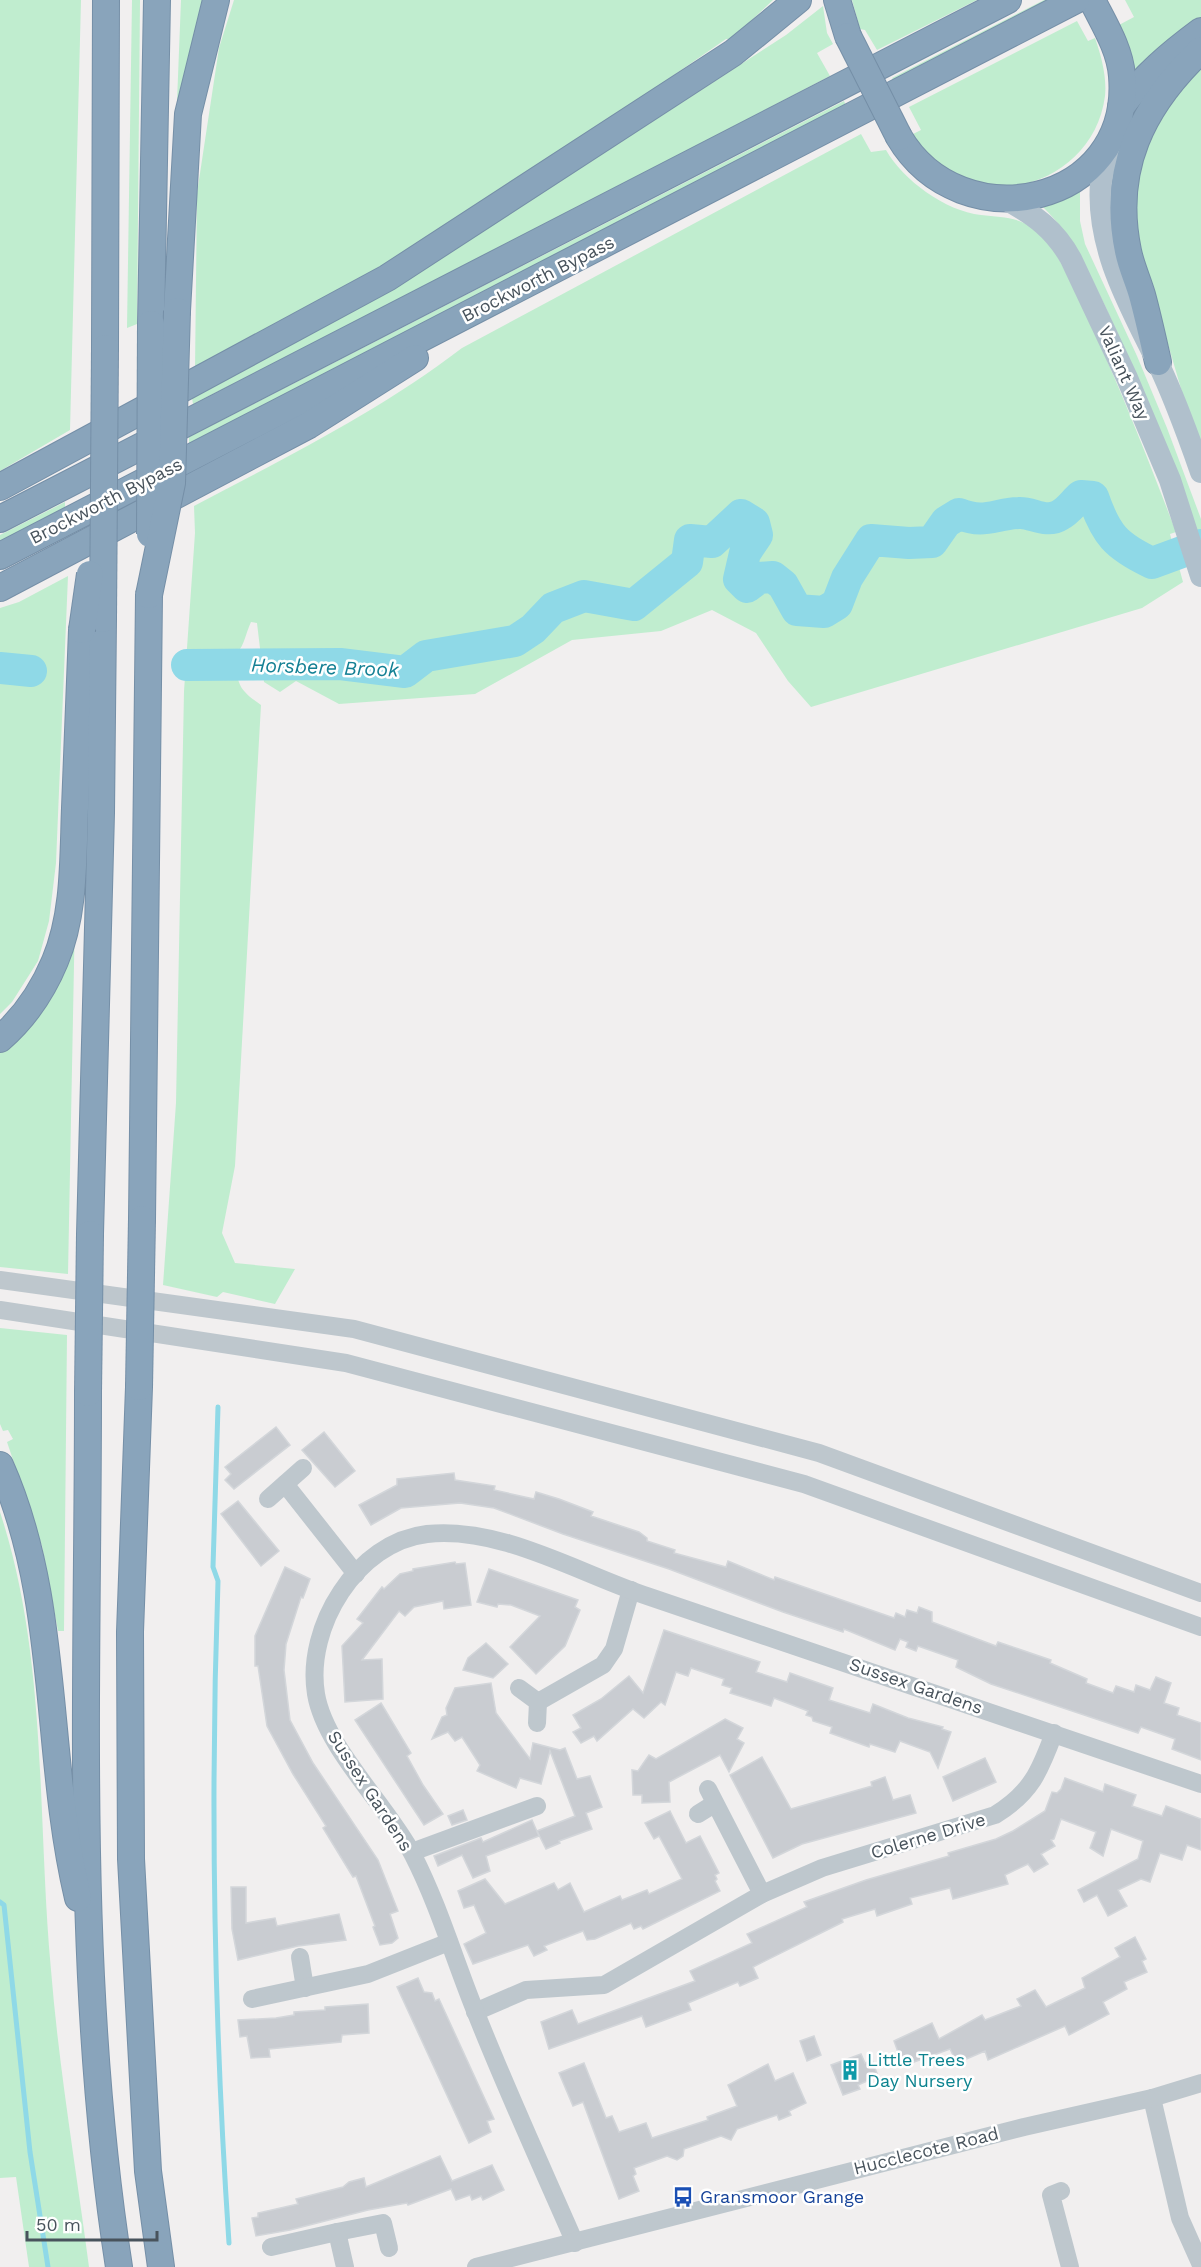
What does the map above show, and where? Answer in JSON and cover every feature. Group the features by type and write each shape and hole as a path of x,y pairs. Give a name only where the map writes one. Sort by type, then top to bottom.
{"highway":[{"path":"0,1039 28,1010 55,962 63,937 72,880 102,488 105,348 106,0"},
{"path":"157,0 139,1387 130,1632 131,1847 148,2171 161,2267"},
{"path":"150,595 172,483 177,311 188,114 216,0"},
{"path":"0,487 387,278 733,53 798,0"},
{"path":"837,0 848,36 899,137 919,165 943,183 968,193 1005,199 1040,196 1058,188 1091,166 1111,143 1121,107 1122,76 1109,33 1092,0"},
{"name":"Brockworth Bypass","path":"0,519 1008,0"},
{"name":"Brockworth Bypass","path":"0,556 1077,0"},
{"path":"1121,107 1138,84 1162,61 1201,31"},
{"path":"1158,362 1143,297 1128,252 1123,210 1128,169 1138,132 1156,99 1201,51"},
{"path":"0,588 309,425 552,272"},
{"path":"93,625 88,1393 88,1942 105,2180 119,2267"},
{"path":"0,1465 30,1554 42,1612 68,1856 88,1942"}],"main road":[{"name":"Valiant Way","path":"1111,143 1101,182 1101,212 1108,247 1128,305 1158,362 1201,472"},
{"name":"Valiant Way","path":"1005,199 1042,220 1062,243 1092,301 1170,480 1201,574"}],"street":[{"path":"0,1280 354,1329 819,1454 1201,1593"},
{"path":"0,1310 346,1363 403,1378 804,1484 1201,1627"},
{"path":"268,1498 303,1468"},
{"path":"285,1484 356,1574"},
{"name":"Sussex Gardens","path":"575,2243 475,2012 412,1852 328,1729 316,1697 316,1653 330,1610 356,1574 372,1558 399,1542 423,1534 453,1533 490,1537 631,1590 1054,1732 1201,1784"},
{"path":"538,1702 603,1665 614,1649 631,1590"},
{"path":"519,1688 538,1702"},
{"path":"537,1723 538,1702"},
{"name":"Colerne Drive","path":"475,2012 526,1990 604,1986 762,1894 822,1868 995,1815 1016,1802 1028,1790 1038,1773 1054,1732"},
{"path":"698,1814 711,1796 762,1894"},
{"path":"412,1852 537,1806"},
{"path":"252,1998 368,1974 449,1942"},
{"path":"300,1957 305,1988"},
{"name":"Hucclecote Road","path":"476,2267 505,2264 575,2243 1002,2132 1152,2098 1201,2083"},
{"path":"1152,2098 1180,2218 1201,2265"},
{"path":"1061,2191 1051,2195 1070,2267"},
{"path":"281,2251 337,2232 383,2223 389,2248"},
{"path":"337,2232 345,2267"}],"green space":[{"path":"0,0 81,0 70,430 0,471"},
{"path":"132,0 140,0 137,324 127,328"},
{"path":"181,0 209,0 185,103 177,102"},
{"path":"234,0 773,0 732,39 726,39 583,138 388,265 195,370 197,193 219,48"},
{"path":"852,0 977,0 877,50 865,30 860,29"},
{"path":"1044,0 1054,0 896,84 892,78"},
{"path":"1125,0 1201,0 1201,19 1133,71 1128,43 1119,25 1134,17"},
{"path":"823,6 827,33 833,44 817,53 830,76 410,295 193,404 192,398 392,290 786,35"},
{"path":"1077,21 1088,41 1095,38 1103,66 1105,96 1098,124 1084,147 1065,165 1042,178 1016,186 990,186 963,180 938,167 930,160 911,135 921,130 909,107"},
{"path":"1201,63 1201,457 1132,221 1136,164 1153,124"},
{"path":"844,101 847,108 189,444 189,437"},
{"path":"861,134 871,152 886,150 914,183 940,201 967,212 1021,222 1033,228 1048,243 1065,271 1093,329 1142,444 1176,532 1170,534 1183,582 1142,608 811,707 788,681 756,633 712,610 661,631 572,640 475,694 339,704 296,681 280,692 264,682 257,623 251,622 239,651 229,658 222,659 222,669 232,671 245,692 261,705 235,1166 222,1233 235,1263 295,1269 275,1304 223,1292 217,1297 163,1285 176,1103 184,691 195,533 194,506 365,413 431,371 462,348"},
{"path":"1080,187 1080,221 1085,244 1137,356 1167,428 1201,519 1201,547 1144,396 1106,308 1071,242 1043,207"},
{"path":"65,502 65,509 0,543 0,535"},
{"path":"68,576 56,863 49,921 38,961 12,1002 0,1014 0,608 19,602"},
{"path":"75,913 68,1274 0,1267 0,1049"},
{"path":"0,1328 67,1335 64,1631 58,1631 42,1546 7,1442 13,1439 8,1430 3,1431 0,1424"},
{"path":"0,1512 15,1567 34,1681 54,2007 89,2267 29,2267 16,2177 0,2178"}],"building":[{"path":"276,1427 290,1445 234,1489 225,1480 231,1474 225,1467"},
{"path":"324,1432 355,1471 335,1487 302,1450"},
{"path":"454,1473 455,1480 495,1486 494,1490 534,1499 536,1492 559,1499 593,1512 591,1516 639,1532 647,1538 647,1541 675,1550 674,1553 726,1567 728,1561 774,1580 775,1577 894,1618 896,1613 905,1617 907,1610 917,1613 919,1607 932,1612 932,1622 996,1646 998,1642 1051,1660 1050,1663 1087,1679 1086,1683 1113,1693 1116,1686 1134,1692 1136,1685 1150,1690 1156,1677 1171,1683 1164,1703 1179,1708 1177,1715 1201,1723 1201,1760 1172,1749 1175,1739 1141,1727 1138,1733 991,1684 956,1667 958,1660 918,1646 916,1651 906,1647 908,1642 900,1639 895,1650 844,1629 843,1632 783,1612 669,1569 563,1534 494,1508 460,1503 401,1508 371,1525 359,1505 397,1485 397,1479"},
{"path":"238,1501 279,1551 261,1566 221,1514"},
{"path":"455,1562 456,1564 465,1563 471,1605 444,1609 443,1601 414,1607 405,1616 399,1611 362,1660 382,1659 383,1699 345,1702 342,1646 363,1623 357,1619 382,1587 384,1589 400,1574 413,1571 413,1569"},
{"path":"285,1567 310,1579 303,1598 301,1597 286,1644 284,1670 290,1720 313,1763 378,1860 398,1911 390,1914 398,1938 392,1943 380,1945 356,1876 353,1877 323,1828 326,1826 293,1774 267,1726 258,1666 255,1666 255,1636"},
{"path":"489,1569 578,1600 575,1607 580,1610 565,1646 536,1674 510,1647 540,1616 511,1605 498,1604 497,1607 477,1602"},
{"path":"664,1630 760,1662 756,1672 787,1682 790,1673 833,1688 829,1700 870,1713 873,1704 908,1718 943,1727 942,1729 951,1732 938,1768 930,1752 900,1741 895,1752 870,1744 869,1747 830,1733 832,1727 813,1721 812,1717 806,1715 808,1711 774,1698 771,1706 730,1693 732,1688 722,1685 724,1679 691,1668 688,1676 676,1672 665,1705 661,1702 644,1718 633,1709 597,1741 594,1736 581,1743 573,1732 581,1728 573,1715 601,1699 629,1676 643,1693"},
{"path":"486,1643 508,1664 493,1678 463,1670 468,1658"},
{"path":"491,1683 496,1713 530,1759 533,1743 560,1750 565,1748 577,1779 590,1776 602,1807 586,1813 592,1829 559,1841 560,1843 546,1849 537,1831 575,1816 550,1751 541,1784 520,1778 516,1788 477,1771 480,1765 462,1737 455,1741 448,1732 432,1739 442,1717 447,1715 446,1708 455,1688"},
{"path":"381,1703 411,1753 407,1756 423,1785 443,1814 424,1825 355,1720"},
{"path":"725,1719 743,1728 737,1739 744,1743 729,1772 720,1755 669,1782 670,1802 642,1803 642,1795 633,1795 632,1770 638,1771 649,1755 656,1759"},
{"path":"762,1757 791,1809 872,1786 871,1782 885,1777 893,1800 910,1795 916,1813 802,1844 773,1858 730,1775"},
{"path":"985,1758 996,1782 953,1801 943,1777"},
{"path":"1065,1778 1103,1792 1105,1784 1136,1795 1132,1806 1162,1816 1166,1806 1201,1819 1201,1850 1187,1845 1182,1860 1160,1853 1150,1882 1141,1879 1118,1890 1127,1906 1108,1916 1097,1895 1084,1902 1078,1890 1138,1859 1143,1841 1111,1829 1103,1856 1090,1848 1096,1832 1061,1819 1054,1839 1051,1840 1055,1846 1041,1854 1048,1864 1034,1872 1028,1864 1005,1875 1008,1884 953,1899 950,1888 910,1898 912,1904 877,1916 875,1909 842,1919 843,1922 753,1967 758,1978 740,1986 738,1982 688,2003 691,2010 646,2027 642,2016 549,2049 541,2022 572,2010 578,2024 695,1981 690,1971 752,1943 747,1934 807,1907 804,1902 866,1880 949,1856 948,1853 996,1839 1013,1831 1045,1811 1052,1792 1057,1793 1061,1789"},
{"path":"463,1810 467,1820 452,1825 448,1816"},
{"path":"670,1811 686,1843 700,1836 719,1873 715,1875 717,1879 715,1881 720,1891 643,1929 641,1926 634,1929 631,1923 595,1939 587,1940 583,1931 544,1946 547,1950 534,1956 528,1945 473,1964 464,1944 486,1933 474,1905 464,1908 458,1891 485,1879 505,1904 554,1883 558,1890 570,1883 584,1912 620,1896 622,1900 647,1890 649,1894 682,1879 659,1836 654,1839 645,1823"},
{"path":"532,1820 539,1836 486,1856 490,1871 473,1878 462,1855 438,1866 434,1856 481,1838 483,1842"},
{"path":"231,1887 246,1887 246,1923 275,1918 277,1926 339,1914 346,1940 298,1946 238,1960 232,1929"},
{"path":"1135,1937 1146,1959 1142,1961 1147,1972 1124,1982 1127,1989 1103,2002 1109,2014 1069,2035 1065,2026 988,2060 985,2051 957,2063 950,2049 903,2066 894,2041 932,2023 939,2039 982,2015 985,2020 1021,2006 1017,1999 1035,1990 1046,2007 1085,1988 1082,1978 1120,1957 1115,1948"},
{"path":"418,1978 424,1992 432,1993 435,2001 439,1999 494,2119 487,2121 491,2132 469,2143 397,1987"},
{"path":"368,2004 369,2033 342,2035 341,2042 269,2049 270,2057 251,2058 247,2036 240,2037 238,2020 276,2018 294,2015 294,2012 325,2010 325,2007"},
{"path":"814,2036 821,2055 807,2061 800,2041"},
{"name":"Little Trees Day Nursery","path":"861,2054 865,2063 872,2060 878,2076 858,2085 860,2089 843,2095 831,2065"},
{"path":"584,2063 606,2118 612,2116 619,2132 646,2123 652,2138 708,2120 707,2117 737,2106 728,2085 768,2064 775,2081 793,2073 806,2103 789,2111 791,2115 779,2120 777,2115 737,2129 731,2140 721,2136 684,2149 683,2156 677,2160 667,2156 634,2168 636,2174 633,2176 639,2191 619,2199 583,2102 573,2106 559,2073"},
{"path":"440,2156 452,2181 492,2165 504,2190 483,2200 481,2196 472,2200 470,2195 456,2200 451,2189 408,2205 407,2203 368,2210 290,2230 256,2236 252,2218 258,2217 258,2213 298,2204 296,2199 343,2187 349,2182 364,2178 366,2187"}],"waterway":[{"name":"Horsbere Brook","path":"187,665 340,664 405,672 426,656 515,641 533,629 553,608 584,596 634,605 687,562 690,540 712,542 741,515 754,523 757,535 745,553 739,579 747,587 759,578 773,577 783,585 797,610 824,612 837,604 847,578 871,540 932,542 946,522 959,514 983,518 1024,513 1050,518 1063,513 1081,496 1093,497 1103,521 1114,538 1129,551 1152,563 1201,545"},
{"name":"Horsbere Brook","path":"0,668 31,671"},
{"path":"218,1407 213,1567 218,1581 214,1747 215,1912 220,2077 229,2243"},
{"path":"0,1902 4,1905 30,2152 48,2267"}],"place":[{"name":"Little Trees Day Nursery","path":"850,2070"},
{"name":"Gransmoor Grange","path":"683,2197"}]}
